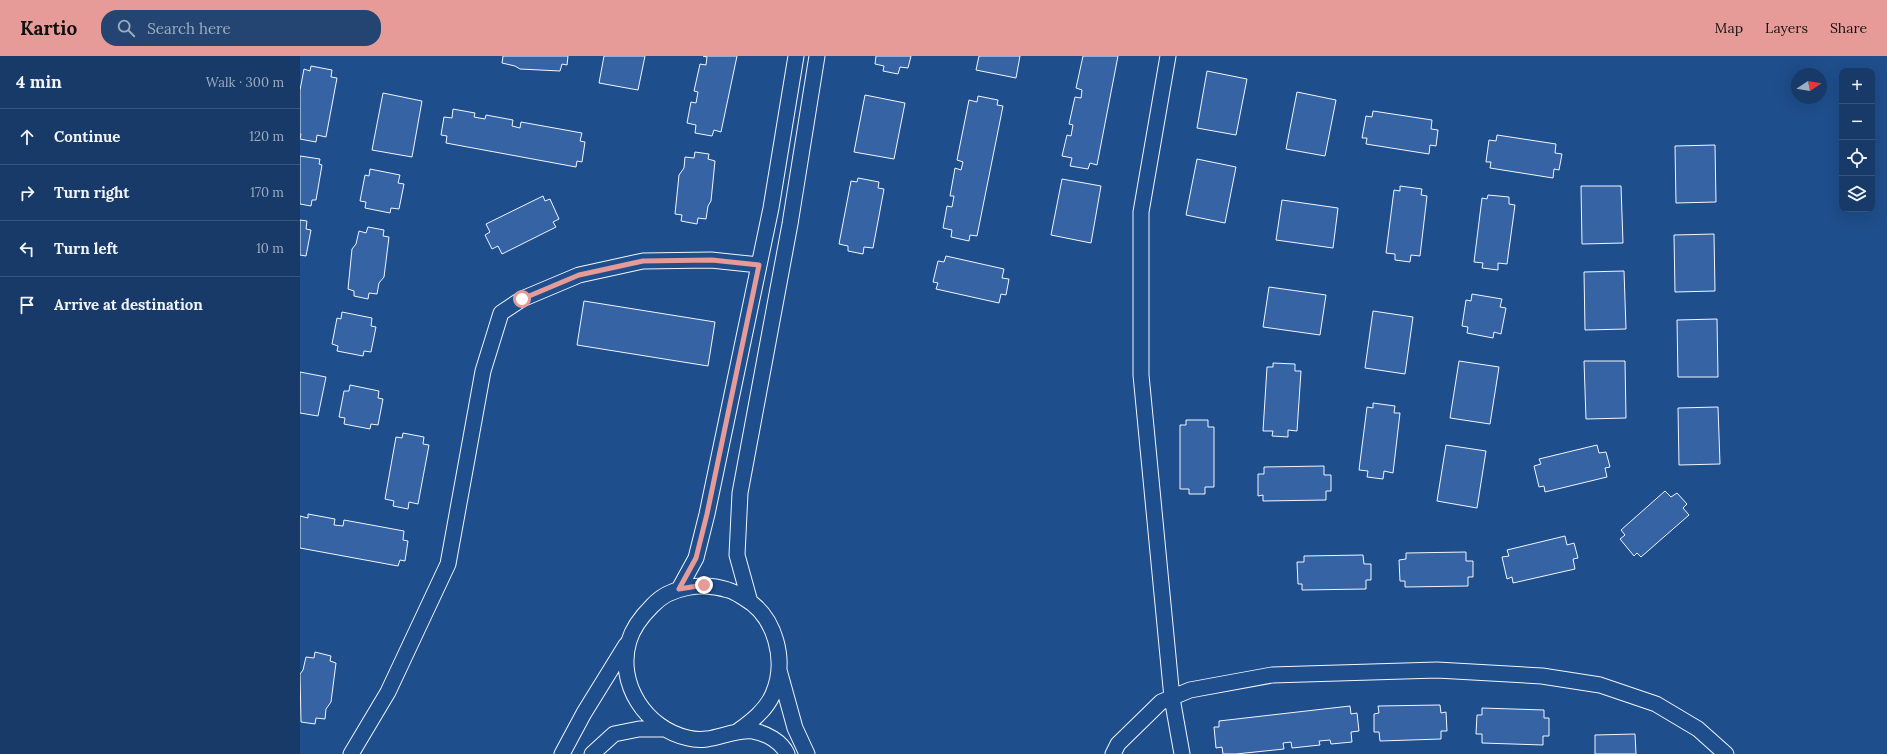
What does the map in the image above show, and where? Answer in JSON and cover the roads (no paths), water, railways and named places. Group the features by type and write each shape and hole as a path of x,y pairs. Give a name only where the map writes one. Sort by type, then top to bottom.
{"street":[{"path":"679,589 696,558 707,514 771,208 796,56"},
{"path":"750,602 737,555 740,493 790,224 818,56"},
{"path":"1168,56 1141,212 1141,375 1172,698 1182,754"},
{"path":"351,754 388,692 448,564 483,371 501,313 522,299 579,275 643,261 712,260 759,265"},
{"path":"562,754 584,713 629,641 640,618 657,600 679,589 704,585 728,590 750,602 767,620 777,643 779,669 795,728 807,754"},
{"path":"629,641 626,666 631,690 644,713 664,729 688,738 714,739 738,731 759,716 773,694 779,669"},
{"path":"1113,754 1118,744 1161,702 1190,690 1272,675 1437,670 1542,676 1600,685 1656,704 1698,729 1726,754"},
{"path":"592,754 614,734 639,729 664,729"},
{"path":"738,731 754,732 770,737 785,749 787,754"}]}
